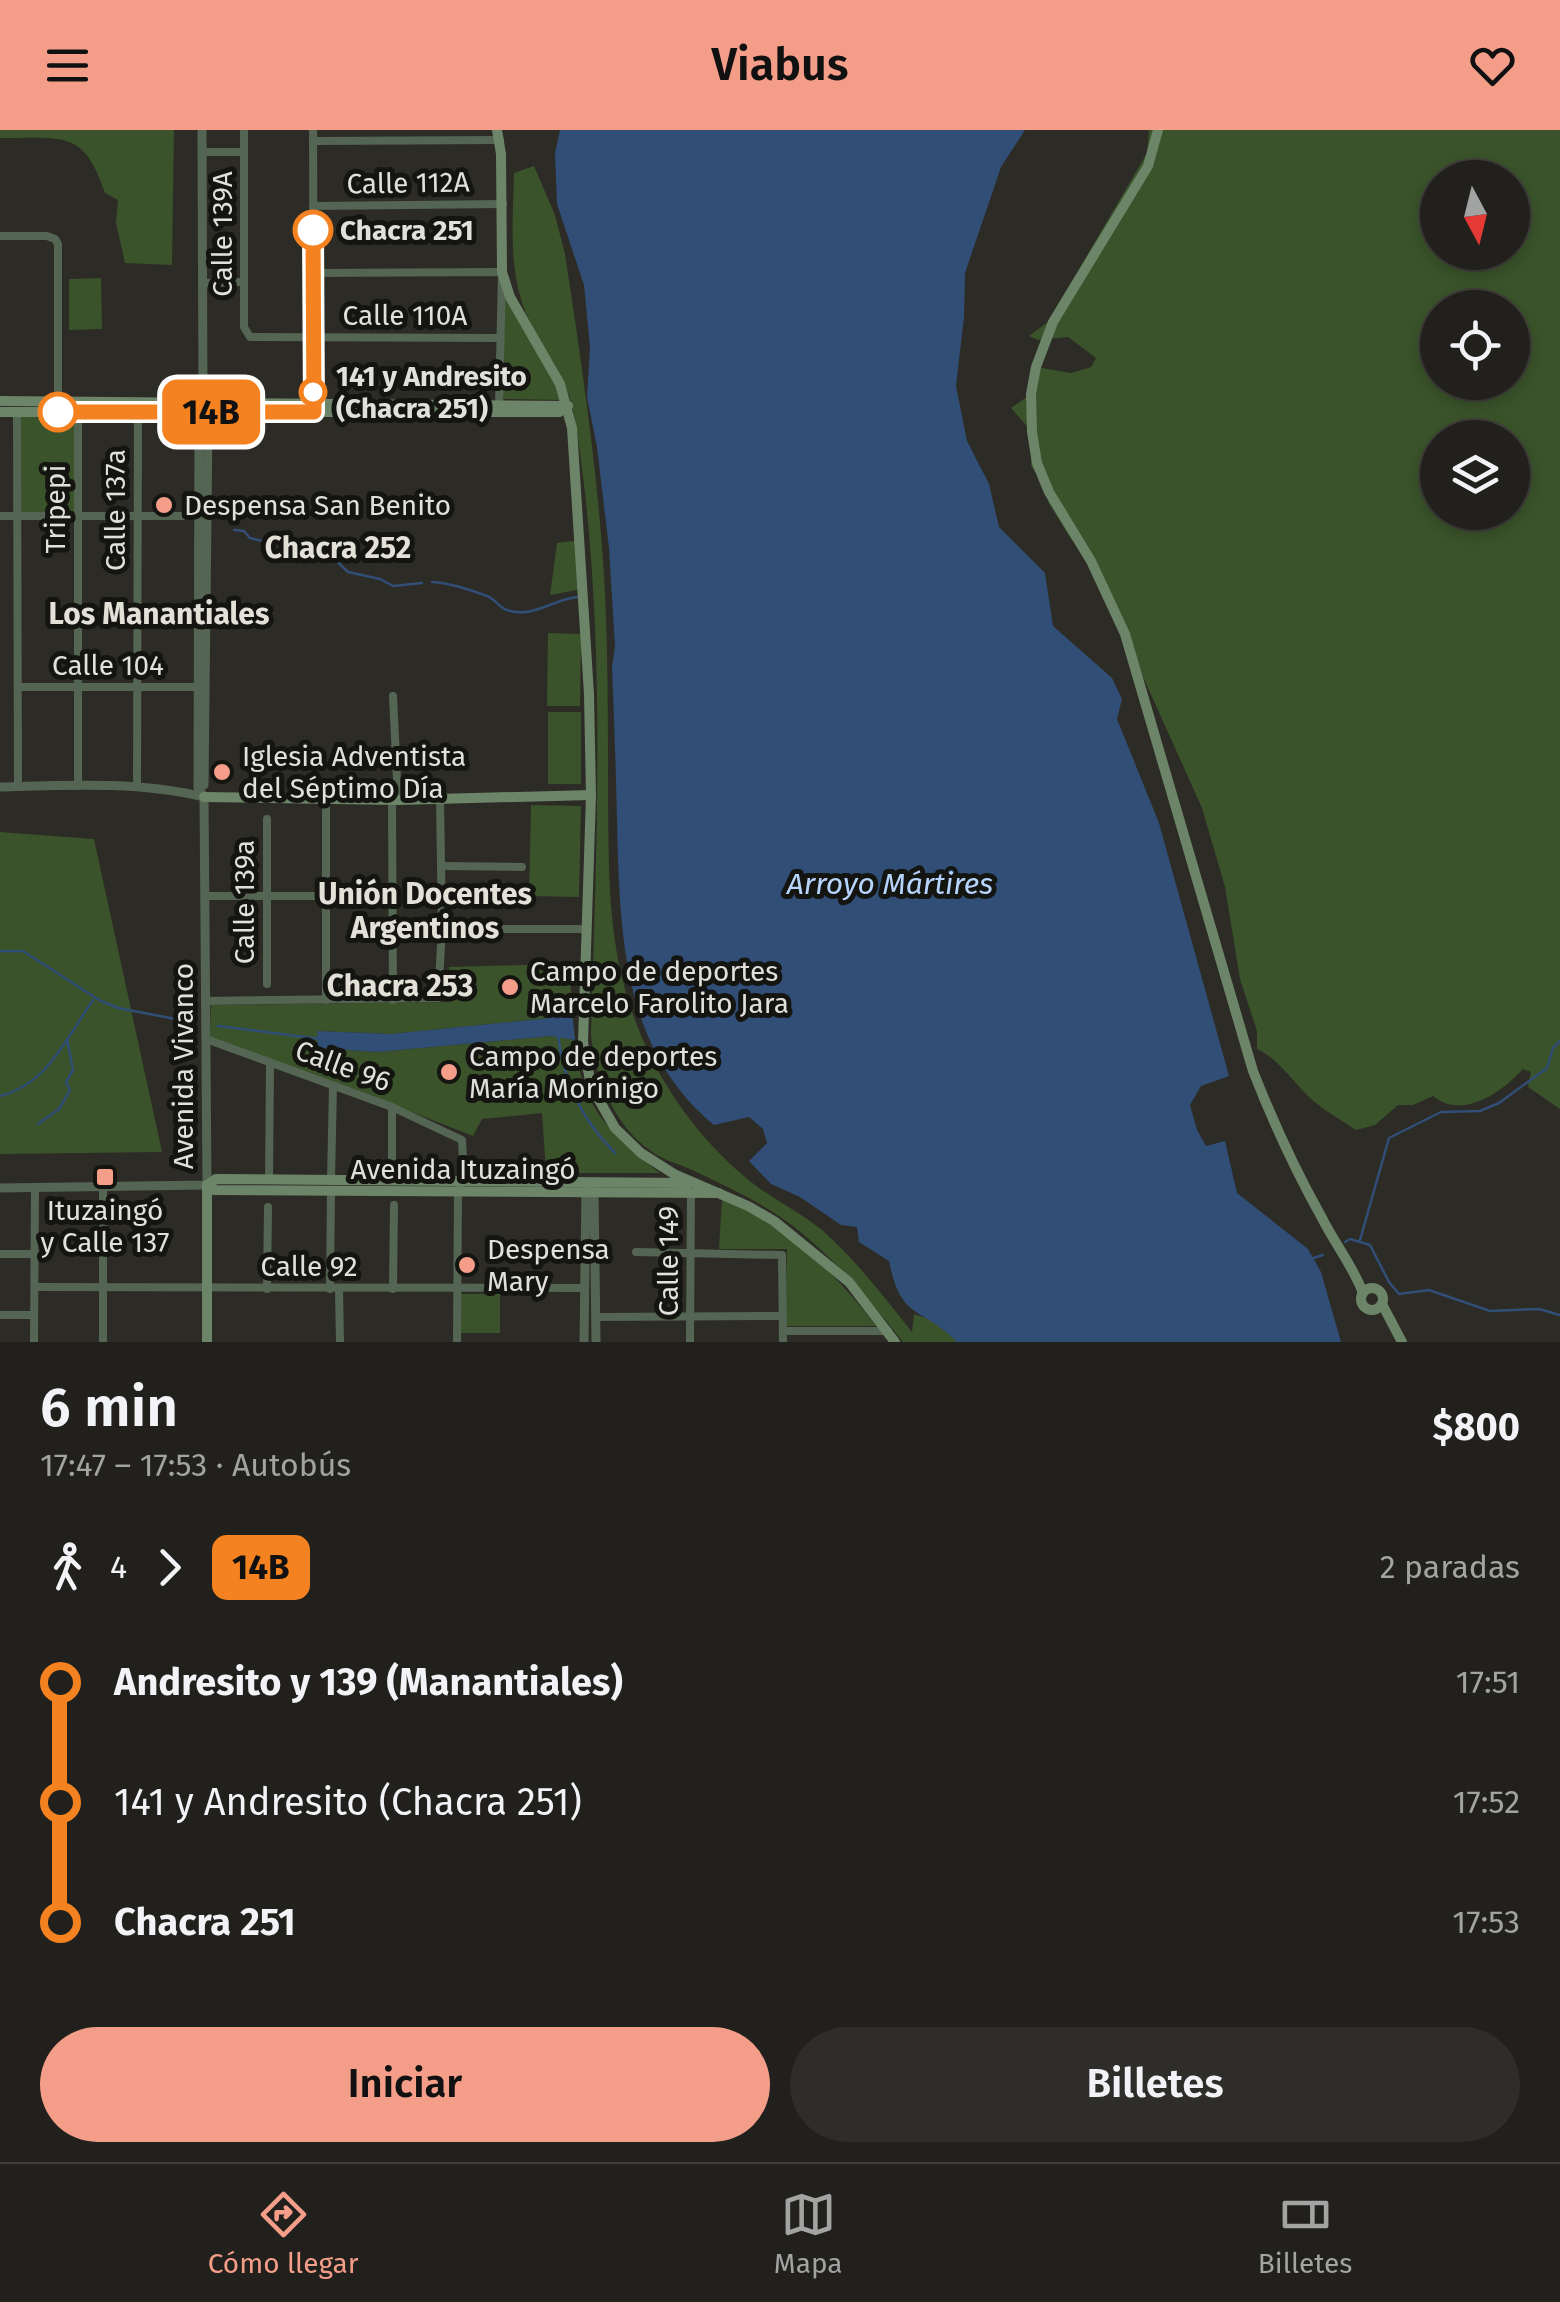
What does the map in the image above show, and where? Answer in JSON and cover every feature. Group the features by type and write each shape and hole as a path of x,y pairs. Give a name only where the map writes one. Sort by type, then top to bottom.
{"main road":[{"path":"1158,130 1148,166 1043,344 1031,394 1037,462 1049,492 1092,561 1124,634 1252,1071 1301,1180 1356,1274 1367,1290 1383,1294 1379,1307"},
{"path":"498,135 502,272 510,297 560,384 568,406 586,616 591,796 582,1042 591,1086 625,1140 656,1164 774,1221 849,1282 896,1342"},
{"path":"0,400 203,412"},
{"path":"0,412 568,406"},
{"path":"203,794 395,800 591,796"},
{"name":"Avenida Ituzaingó","path":"590,1189 464,1180 392,1180 331,1185 214,1190 207,1185 216,1179 269,1180 331,1185 458,1192 688,1188 720,1194"},
{"name":"Avenida Ituzaingó","path":"688,1188 700,1183"},
{"name":"Avenida Vivanco","path":"207,1185 207,1342"},
{"path":"1367,1290 1363,1305 1379,1307 1402,1342"}],"street":[{"name":"Avenida Vivanco","path":"202,130 198,788 203,794"},
{"name":"Calle 139A","path":"244,130 244,327 250,337"},
{"path":"312,130 314,407"},
{"path":"313,141 498,135"},
{"path":"202,152 244,152"},
{"name":"Calle 112A","path":"313,206 503,204"},
{"path":"0,236 47,236 58,244 58,401"},
{"path":"313,272 502,272 499,408"},
{"path":"203,283 244,282"},
{"name":"Calle 110A","path":"250,337 500,338"},
{"path":"18,412 18,786"},
{"name":"Tripepi","path":"78,412 78,786"},
{"name":"Calle 137a","path":"137,787 138,412"},
{"name":"Avenida Vivanco","path":"203,412 208,424 203,794 207,1185"},
{"path":"0,516 199,516"},
{"name":"Calle 104","path":"18,688 198,687"},
{"path":"392,696 393,1000"},
{"path":"0,787 137,787 203,794"},
{"path":"326,799 326,1000"},
{"path":"206,1001 438,998 442,929 440,799"},
{"name":"Calle 139a","path":"266,819 267,984"},
{"path":"442,866 522,866"},
{"path":"205,896 326,896"},
{"path":"442,929 587,929"},
{"name":"Calle 96","path":"206,1040 392,1107 462,1140 464,1180"},
{"path":"269,1180 270,1064"},
{"path":"333,1086 331,1185 340,1342"},
{"path":"392,1107 392,1180"},
{"path":"457,1342 458,1192 464,1180"},
{"name":"Avenida Ituzaingó","path":"0,1188 207,1185"},
{"path":"103,1186 103,1342"},
{"path":"34,1342 35,1187"},
{"name":"Calle 149","path":"688,1188 690,1342"},
{"path":"584,1342 590,1189"},
{"path":"590,1189 596,1342"},
{"path":"267,1289 268,1206"},
{"path":"393,1288 394,1206"},
{"path":"636,1252 782,1254 783,1342"},
{"path":"0,1254 35,1254"},
{"name":"Calle 92","path":"34,1287 584,1288"},
{"path":"0,1314 34,1315"},
{"path":"596,1317 783,1316"},
{"path":"783,1331 888,1331"}],"green space":[{"path":"0,130 174,130 172,265 125,263 116,223 118,200 105,193 89,158 80,148 56,139 0,138"},
{"path":"1149,130 1560,130 1560,1109 1528,1087 1531,1072 1523,1069 1504,1087 1481,1100 1456,1105 1433,1096 1413,1105 1398,1105 1375,1125 1356,1130 1316,1103 1257,1049 1257,1031 1240,979 1225,887 1202,808 1091,561 1071,539 1048,502 1049,491 1031,466 1032,432 1011,408 1031,394 1036,367 1071,373 1091,367 1096,358 1068,337 1038,340 1029,336 1048,322 1147,153"},
{"path":"534,166 555,215 565,254 599,507 605,592 610,894 626,994 653,1061 674,1097 727,1161 759,1188 822,1230 858,1266 912,1332 914,1314 938,1322 957,1342 903,1342 851,1281 793,1226 744,1195 651,1151 626,1128 608,1098 596,1066 591,1033 597,728 592,576 573,409 564,382 530,322 515,268 514,173"},
{"path":"101,278 102,329 69,330 69,279"},
{"path":"504,287 557,387 560,400 502,399"},
{"path":"18,415 76,415 76,512 20,512"},
{"path":"580,540 582,589 550,595 557,543"},
{"path":"548,633 581,634 580,706 547,706"},
{"path":"548,712 581,712 581,784 548,784"},
{"path":"531,805 581,806 579,897 529,896"},
{"path":"0,832 94,839 162,1152 0,1154"},
{"path":"559,964 570,973 572,1010 550,1018 391,1034 317,1031 318,1048 377,1052 550,1036 575,1040 584,1084 601,1117 660,1173 546,1173 542,1113 482,1119 473,1136 210,1039 211,1005 450,1002 449,967"},
{"path":"722,1198 767,1222 808,1252 876,1326 785,1326 787,1249 719,1249"},
{"path":"460,1294 500,1294 500,1333 459,1333"}],"water":[{"name":"Arroyo Mártires","path":"560,130 1025,130 1001,167 965,273 956,386 967,441 989,484 999,527 1045,573 1053,626 1112,678 1122,699 1117,719 1159,823 1229,1076 1201,1086 1190,1105 1197,1130 1206,1146 1225,1141 1237,1193 1308,1249 1321,1272 1341,1342 957,1342 906,1304 889,1261 859,1242 857,1227 841,1225 800,1197 771,1184 749,1161 767,1143 763,1129 749,1117 714,1125 683,1094 660,1060 643,1024 624,945 609,548 587,397 590,348 584,285 557,204 555,154"},
{"path":"572,1010 575,1040 550,1036 377,1052 318,1048 317,1031 391,1034 550,1018"}],"waterway":[{"path":"234,530 244,531 250,538 332,557 348,572 393,586 422,583"},
{"path":"432,582 487,596 504,609 516,612 578,597"},
{"path":"0,951 23,951 118,1008 186,1021"},
{"path":"0,1096 17,1090 44,1070 93,1000"},
{"path":"218,1026 320,1039"},
{"path":"558,1035 564,1068 576,1099 615,1153"},
{"path":"38,1124 59,1109 70,1090 66,1082 73,1070 67,1039"},
{"path":"1360,1240 1389,1138 1441,1112 1480,1111 1499,1103 1547,1068 1553,1048 1560,1041"},
{"path":"1345,1242 1350,1239 1370,1245 1399,1294 1429,1290 1490,1311 1539,1309 1560,1315"},
{"path":"1310,1259 1323,1255"}],"bus line":[{"name":"14B","path":"58,412 314,412 313,230"}],"place":[{"name":"Chacra 251","path":"313,230"},
{"name":"141 y Andresito (Chacra 251)","path":"313,392"},
{"name":"Despensa San Benito","path":"164,505"},
{"name":"Iglesia Adventista del Séptimo Día","path":"222,772"},
{"name":"Campo de deportes Marcelo Farolito Jara","path":"510,987"},
{"name":"Campo de deportes María Morínigo","path":"449,1072"},
{"name":"Ituzaingó y Calle 137","path":"105,1177"},
{"name":"Despensa Mary","path":"467,1265"}],"district":[{"name":"Chacra 252","path":"338,548"},
{"name":"Los Manantiales","path":"159,614"},
{"name":"Unión Docentes Argentinos","path":"425,911"},
{"name":"Chacra 253","path":"400,986"}]}
